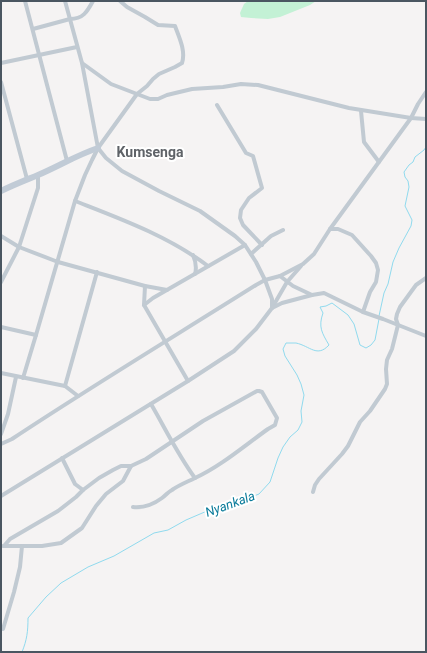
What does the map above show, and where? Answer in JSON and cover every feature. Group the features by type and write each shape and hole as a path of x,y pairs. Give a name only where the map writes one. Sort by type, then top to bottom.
{"street":[{"path":"25,1 67,161"},
{"path":"65,1 82,63 98,148 106,158 122,170 159,191 200,211 245,245 265,280 272,299 272,308"},
{"path":"33,28 70,19 76,19 87,11 93,1"},
{"path":"23,378 75,200 98,148 137,94 159,74 182,63 184,57 182,45 175,26 158,25 127,7 120,1"},
{"path":"1,63 77,47"},
{"path":"82,63 111,84 150,99 158,99 167,95 192,90 247,84 258,85 361,111 426,119"},
{"path":"1,82 27,179"},
{"path":"1,496 234,351 256,329 272,308 287,282 314,254 330,229 411,118 426,92"},
{"path":"217,105 246,153 253,156 262,188 249,198 241,210 240,218 243,225 262,245"},
{"path":"361,111 364,142 379,162"},
{"path":"1,191 98,148"},
{"path":"1,282 18,247 38,188 38,175"},
{"path":"75,200 150,232 193,254 208,266"},
{"path":"330,229 338,229 352,235 376,263 378,270 376,282 370,292 363,312"},
{"path":"251,254 272,236 283,230"},
{"path":"1,236 18,247 58,262 145,286 167,290"},
{"path":"144,306 153,298 245,245"},
{"path":"193,254 196,263 195,274"},
{"path":"1,444 12,439 78,396 265,280 280,276 303,264"},
{"path":"65,386 97,272"},
{"path":"280,276 293,286 312,295"},
{"path":"314,492 315,485 319,479 348,446 360,422 370,411 385,389 387,384 387,360 392,350 398,325 396,319 397,314 400,307 416,285 426,278"},
{"path":"145,286 144,306 188,381"},
{"path":"272,308 282,303 324,293 363,312 426,336"},
{"path":"1,327 36,335"},
{"path":"1,373 65,386 78,396"},
{"path":"1,434 8,414 16,377"},
{"path":"2,546 10,539 58,511 99,478 121,466 131,466 146,459 203,421 257,391 260,390 262,392 277,418 275,425 230,457 203,474 176,487 162,498 147,506 133,507"},
{"path":"151,404 194,478"},
{"path":"62,458 75,484 83,490"},
{"path":"2,546 42,546 61,543 82,528 96,506 106,494 123,481 131,466"},
{"path":"3,629 20,567 22,546"}],"green space":[{"path":"248,1 316,1 310,5 280,17 268,19 241,17 240,13 244,4"}],"waterway":[{"name":"Nyankala","path":"379,316 393,262 411,226 412,220 405,206 409,187 404,172 413,162 415,157 426,147"},
{"name":"Nyankala","path":"22,652 27,635 28,618 46,597 61,583 88,567 114,556 154,533 168,530 186,520 214,508 259,494 270,482 283,447 290,437 298,430 302,422 301,411 304,395 297,375 285,356 283,349 286,343 301,344 317,351 321,351 329,345 324,337 321,326 323,313 320,307 332,303 348,315 354,324 360,345 366,348 375,340 379,319"}],"district":[{"name":"Kumsenga","path":"150,152"}]}
